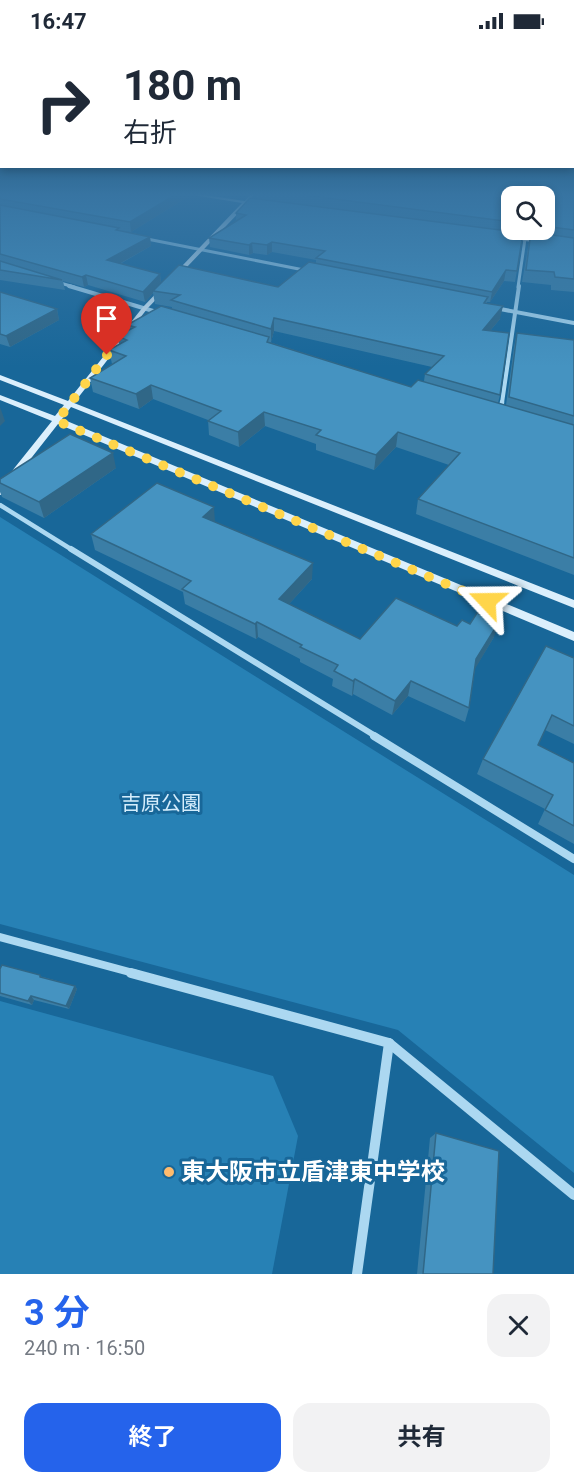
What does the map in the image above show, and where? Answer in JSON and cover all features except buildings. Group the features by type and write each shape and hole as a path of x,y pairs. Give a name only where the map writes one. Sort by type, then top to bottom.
{"street":[{"path":"0,492 145,308 197,252"},
{"path":"218,252 316,272"},
{"path":"500,414 523,252"},
{"path":"56,282 168,315"},
{"path":"492,307 574,323"},
{"path":"0,377 574,604"},
{"path":"0,398 184,472 574,638"},
{"path":"0,505 574,859"},
{"path":"0,937 389,1043 574,1195"},
{"path":"357,1274 389,1043"}],"green space":[{"name":"吉原公園","path":"0,517 574,875 574,1173 398,1030 0,924"},
{"name":"東大阪市立盾津東中学校","path":"0,1001 273,1076 298,1136 272,1274 0,1274"}],"place":[{"name":"東大阪市立盾津東中学校","path":"169,1172"}],"route":[{"path":"107,355 57,421 184,472 487,601"}]}
